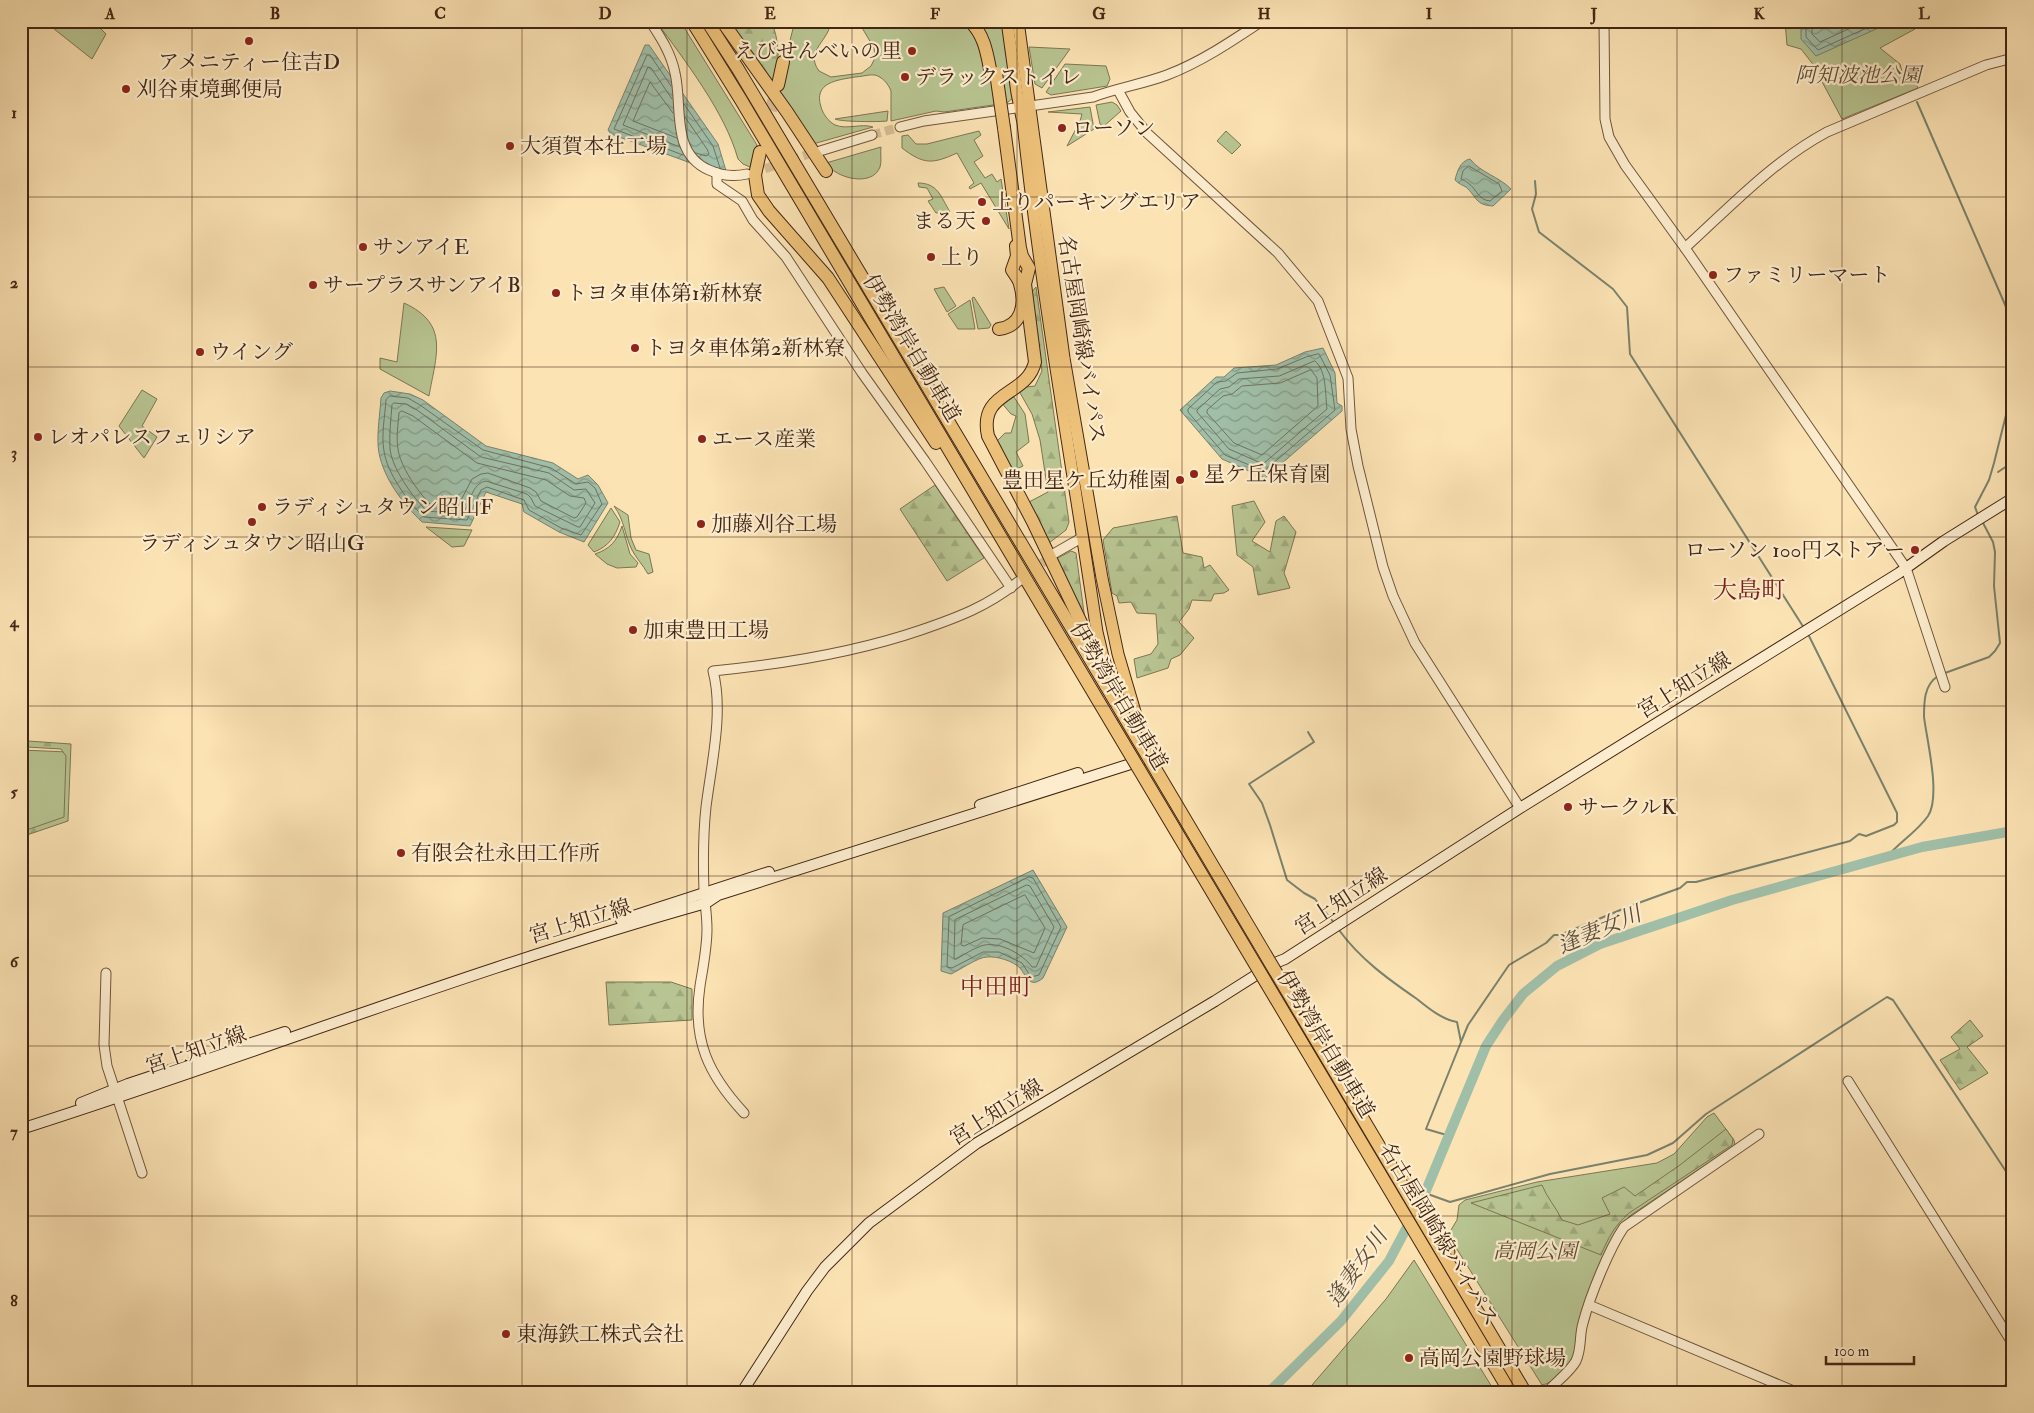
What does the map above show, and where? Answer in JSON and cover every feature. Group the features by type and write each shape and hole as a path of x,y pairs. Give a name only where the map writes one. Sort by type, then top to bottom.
{"highway":[{"name":"伊勢湾岸自動車道","path":"692,21 741,100 1510,1392"},
{"name":"伊勢湾岸自動車道","path":"707,21 744,78 1081,634 1129,723 1525,1392"},
{"path":"722,21 787,112 826,171"},
{"path":"970,21 978,29 985,43 993,74"},
{"path":"979,21 991,42 993,74 1020,248 1029,268 1025,284 1035,362 1032,372 1026,380 999,398 992,406 987,419 986,430 1026,507 1081,634"},
{"path":"778,85 783,62"},
{"path":"999,329 1009,327 1016,322 1021,314 1022,304 1021,287 1012,270 1016,252 1001,128"},
{"path":"760,152 755,175 758,195 769,212 828,278 869,339 918,418 1003,542"}],"main road":[{"name":"名古屋岡崎線バイパス","path":"1006,21 1025,106 1044,217 1064,358 1102,578 1118,654 1138,722 1151,752 1275,963 1435,1227 1530,1392"},
{"name":"名古屋岡崎線バイパス","path":"1018,21 1025,106 1023,123 1054,364 1102,657 1121,718 1138,758 1262,970 1325,1073 1422,1250 1515,1392"},
{"name":"宮上知立線","path":"742,1392 807,1291 825,1267 869,1223 977,1143 1308,944 1520,808 1769,655 2013,498"},
{"name":"宮上知立線","path":"21,1129 383,998 705,897 718,895 1138,758 1151,752"},
{"name":"宮上知立線","path":"21,1124 116,1094"}],"street":[{"path":"650,21 669,52 674,65 679,124 684,143 699,164 717,173 726,176 747,174"},
{"path":"900,127 924,121 1092,97 1118,90 1167,75 1188,66 1262,21"},
{"path":"1604,21 1605,118 1609,137 1625,165 1685,248 1906,568 1943,679"},
{"path":"1685,248 1773,168 1810,141 1826,132 1986,66 2013,58"},
{"path":"1118,90 1130,112 1147,133 1278,253 1318,301 1348,378 1354,443 1371,522 1393,596 1415,642 1520,808"},
{"path":"820,151 872,135"},
{"path":"717,173 717,184 742,201 753,220 786,258 857,366 925,461 1011,588"},
{"path":"1055,553 1083,537"},
{"path":"744,1113 725,1093 714,1076 700,1034 698,1010 706,947 704,830 717,714 717,694 713,671 765,666 832,655 881,643 965,615 990,602 1019,581"},
{"path":"106,973 104,1044 107,1066 142,1173"},
{"path":"1848,1081 2013,1344"},
{"path":"1547,1392 1575,1362 1581,1348 1582,1324 1615,1240 1624,1227 1759,1134"},
{"path":"1589,1305 1796,1392"},
{"path":"2003,1392 2013,1386"}],"green space":[{"path":"44,21 93,21 106,34 92,59"},
{"path":"656,21 680,21 757,145 750,167 738,159 724,123 714,105"},
{"path":"727,21 771,21 778,47 777,91"},
{"path":"795,21 831,21 830,28 814,57 819,71 831,77 862,73 871,66 875,58 874,48 858,21 1002,21 1014,97 1007,103 944,112 936,111 891,121 891,91 882,79 873,75 841,79 824,87 821,92 819,99 824,115 835,125 873,127 813,144 777,91"},
{"name":"阿知波池公園","path":"1785,21 1915,21 1915,29 1880,48 1900,64 1904,79 1912,75 1918,88 1842,119 1812,63 1801,49 1787,45"},
{"path":"1029,47 1070,49 1042,88 1035,84"},
{"path":"1065,64 1106,66 1110,79 1107,86 1051,95 1046,92"},
{"path":"1112,102 1121,111 1104,126 1100,124 1096,105"},
{"path":"1090,107 1094,129 1067,146 1082,114 1048,112"},
{"path":"888,111 887,121 869,122 835,119"},
{"path":"979,131 981,135 974,140 983,156 974,162 985,178 992,174 997,182 1001,179 1009,229 981,183 970,189 969,187 974,183 957,153 935,161 929,161 916,158 902,148 902,136 908,135 916,144 927,144"},
{"path":"1226,131 1241,145 1232,154 1217,141"},
{"path":"881,147 880,167 876,173 869,177 862,179 845,176 837,173 826,163"},
{"path":"918,183 935,188 950,212 936,213 928,201 933,199 927,188 919,187"},
{"path":"944,287 956,306 947,312 934,289"},
{"path":"1036,287 1069,522 1066,530 1049,543 1029,502 1048,492 1040,440 1032,414 1019,391 1026,387 1035,386 1042,371 1030,294"},
{"path":"974,297 991,325 989,328 978,329 972,298"},
{"path":"970,300 975,329 958,329 948,314"},
{"path":"404,303 419,311 434,331 436,342 435,367 429,396 380,369 380,358 397,362"},
{"path":"142,390 157,399 142,426 157,437 144,458 119,426"},
{"path":"1012,394 1025,414 1029,442 1016,452 1023,466 1012,471 995,443 1005,433 1011,433 1016,416 1011,414 1000,401"},
{"path":"935,485 984,558 947,581 900,509"},
{"path":"1254,501 1265,522 1252,541 1270,552 1276,521 1284,516 1296,532 1284,573 1290,588 1258,595 1253,567 1237,555 1232,506"},
{"path":"614,506 628,515 631,538 636,550 649,554 653,572 648,574 634,553"},
{"path":"611,508 620,522 614,537 608,544 594,552 588,545"},
{"path":"1177,516 1183,553 1202,557 1204,568 1210,565 1229,590 1224,593 1214,594 1211,601 1192,600 1189,609 1179,622 1194,638 1180,655 1171,659 1168,668 1137,678 1134,659 1151,654 1158,644 1156,614 1137,613 1131,602 1119,603 1117,596 1112,593 1103,540 1113,528"},
{"path":"622,526 630,554 638,563 636,567 617,568 607,564 595,554 605,550 612,544"},
{"path":"426,527 472,530 464,546 452,547"},
{"path":"1071,551 1076,553 1085,620 1056,559"},
{"path":"28,741 71,744 68,821 21,837 21,832 64,817 66,756 61,749 27,747"},
{"path":"21,750 68,752 65,820 21,835"},
{"path":"606,982 671,982 692,989 692,1020 609,1025"},
{"path":"1970,1020 1983,1036 1967,1047 1988,1073 1960,1090 1940,1060 1960,1049 1951,1037"},
{"name":"高岡公園","path":"1714,1113 1734,1140 1735,1145 1631,1215 1618,1229 1601,1263 1582,1312 1573,1356 1557,1377 1542,1385 1448,1235 1457,1220 1459,1205 1465,1200 1537,1182 1657,1163 1674,1154 1707,1117"},
{"path":"1726,1129 1733,1139 1732,1145 1629,1213 1612,1232 1601,1255 1471,1203 1542,1185 1562,1220 1578,1225 1610,1214 1602,1198 1624,1187 1635,1196 1680,1165"},
{"path":"1414,1260 1495,1392 1306,1392 1386,1299"}],"water":[{"path":"1801,21 1894,21 1816,56 1801,39"},
{"path":"645,45 649,45 718,144 727,174 699,166 611,134 608,130"},
{"path":"1470,159 1479,168 1511,189 1493,206 1479,202 1466,187 1455,180 1461,164"},
{"path":"1323,348 1335,373 1337,403 1342,406 1342,411 1265,478 1222,459 1180,410 1216,377 1224,377 1234,368 1276,365 1305,352"},
{"path":"390,391 410,394 423,400 486,446 553,463 578,479 588,475 598,485 608,503 584,542 559,532 524,512 522,504 486,492 470,526 422,522 408,507 390,482 379,453 378,433 381,398 384,393"},
{"path":"1033,870 1067,927 1043,978 1035,982 1029,981 1020,968 1013,963 995,957 979,959 951,974 941,971 943,913"}],"waterway":[{"path":"1917,102 2013,323"},
{"path":"1535,181 1536,194 1532,209 1539,232 1613,289 1627,307 1630,354 1804,628"},
{"path":"1978,515 1975,507 1989,480 2007,411 2013,347"},
{"path":"1998,472 2013,462"},
{"path":"1945,673 1989,657 2000,643 1994,586 1995,552 1993,542 1982,521"},
{"path":"1461,1042 1468,1025 1509,965 1546,943 1554,935 1560,935 1680,888 1687,882 1696,882 1850,841 1859,834 1866,836 1897,822 1897,813 1808,634"},
{"path":"1886,858 1924,822 1932,807 1933,782 1924,706 1927,689 1938,676"},
{"path":"1308,732 1314,742 1249,784 1262,803 1287,880 1315,899 1335,924"},
{"name":"逢妻女川","path":"1269,1392 1341,1321 1389,1261 1425,1193 1486,1046 1523,994 1557,966 1600,944 1732,900 1922,847 2013,831"},
{"path":"1339,930 1356,950 1385,976 1436,1013 1446,1019 1457,1022 1461,1042 1426,1129 1450,1136"},
{"path":"1425,1193 1450,1202 1550,1174 1647,1155 1673,1143 1706,1114 1887,997 1893,1000 2013,1182"}],"tunnel":[{"path":"766,128 777,87"},
{"path":"872,135 900,127"},
{"path":"752,173 818,151"},
{"path":"1020,580 1053,555"}],"place":[{"name":"アメニティー住吉D","path":"249,41"},
{"name":"えびせんべいの里","path":"912,51"},
{"name":"デラックストイレ","path":"905,77"},
{"name":"刈谷東境郵便局","path":"126,89"},
{"name":"ローソン","path":"1062,128"},
{"name":"大須賀本社工場","path":"510,146"},
{"name":"上りパーキングエリア","path":"982,202"},
{"name":"まる天","path":"986,221"},
{"name":"サンアイE","path":"363,247"},
{"name":"上り","path":"931,257"},
{"name":"ファミリーマート","path":"1713,275"},
{"name":"サープラスサンアイB","path":"313,285"},
{"name":"トヨタ車体第1新林寮","path":"556,293"},
{"name":"トヨタ車体第2新林寮","path":"635,348"},
{"name":"ウイング","path":"200,352"},
{"name":"レオパレスフェリシア","path":"38,437"},
{"name":"エース産業","path":"702,439"},
{"name":"星ケ丘保育園","path":"1194,474"},
{"name":"豊田星ケ丘幼稚園","path":"1180,480"},
{"name":"ラディシュタウン昭山F","path":"262,507"},
{"name":"ラディシュタウン昭山G","path":"252,522"},
{"name":"加藤刈谷工場","path":"701,524"},
{"name":"ローソン 100円ストアー","path":"1915,550"},
{"name":"加東豊田工場","path":"633,630"},
{"name":"サークルK","path":"1568,807"},
{"name":"有限会社永田工作所","path":"401,853"},
{"name":"東海鉄工株式会社","path":"506,1334"},
{"name":"高岡公園野球場","path":"1409,1358"}],"district":[{"name":"大島町","path":"1749,590"},
{"name":"中田町","path":"996,987"}]}
